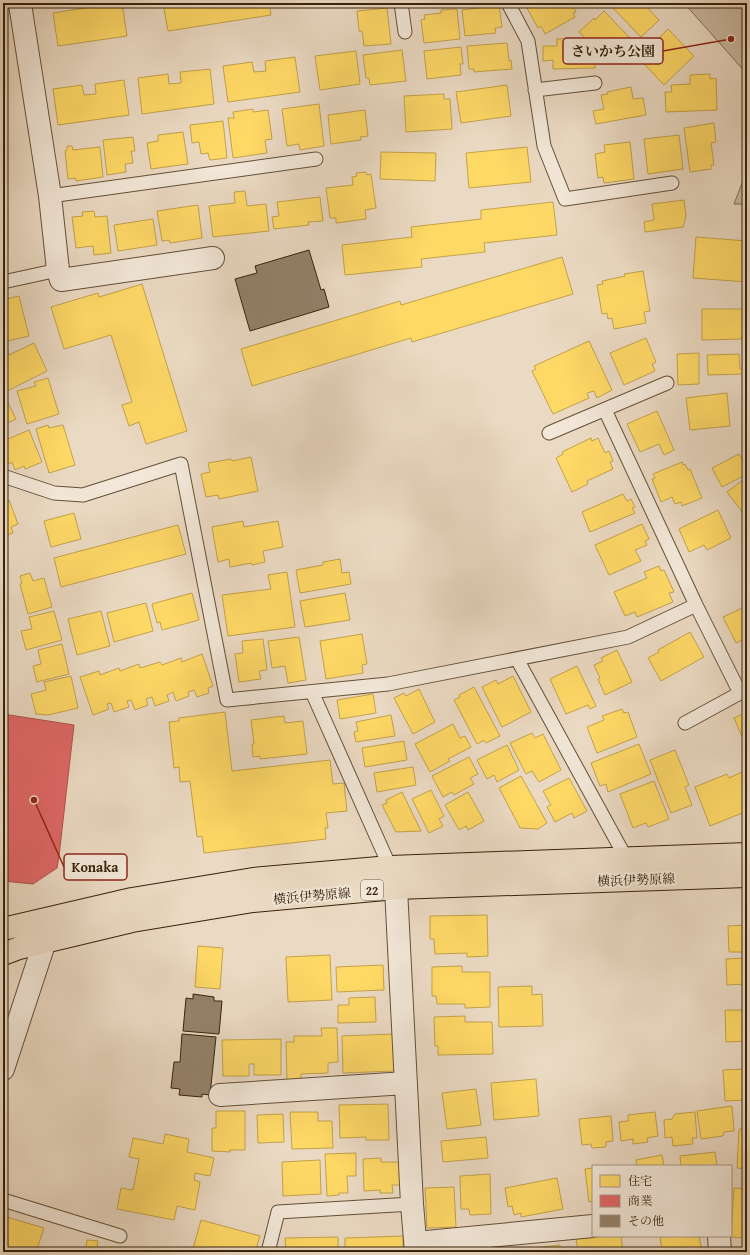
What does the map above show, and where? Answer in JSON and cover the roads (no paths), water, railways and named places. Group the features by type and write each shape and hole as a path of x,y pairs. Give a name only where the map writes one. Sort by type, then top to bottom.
{"main road":[{"name":"横浜伊勢原線","path":"3,929 132,899 253,880 390,866 747,854"},
{"name":"横浜伊勢原線","path":"3,954 45,941 132,921 253,901 396,888 747,876"}],"street":[{"path":"17,5 50,196 58,270 61,280 214,258"},
{"path":"396,888 412,1204 416,1248 592,1226"},
{"path":"3,1069 45,941"},
{"path":"220,1095 406,1083"},
{"path":"719,1237 720,1252"}],"lane":[{"path":"401,3 405,32"},
{"path":"508,3 528,41 544,146 565,199 672,183"},
{"path":"535,90 595,83"},
{"path":"50,196 316,159"},
{"path":"3,282 58,270"},
{"path":"549,433 667,383"},
{"path":"605,410 696,605 740,693 684,723"},
{"path":"3,476 54,493 83,495 181,464 227,700 388,684 628,637 696,605"},
{"path":"517,659 626,858"},
{"path":"312,692 390,866"},
{"path":"3,1200 120,1236"},
{"path":"268,1252 278,1212 412,1204"}],"place":[{"name":"さいかち公園","path":"731,39"},
{"name":"Konaka","path":"34,800"}]}
